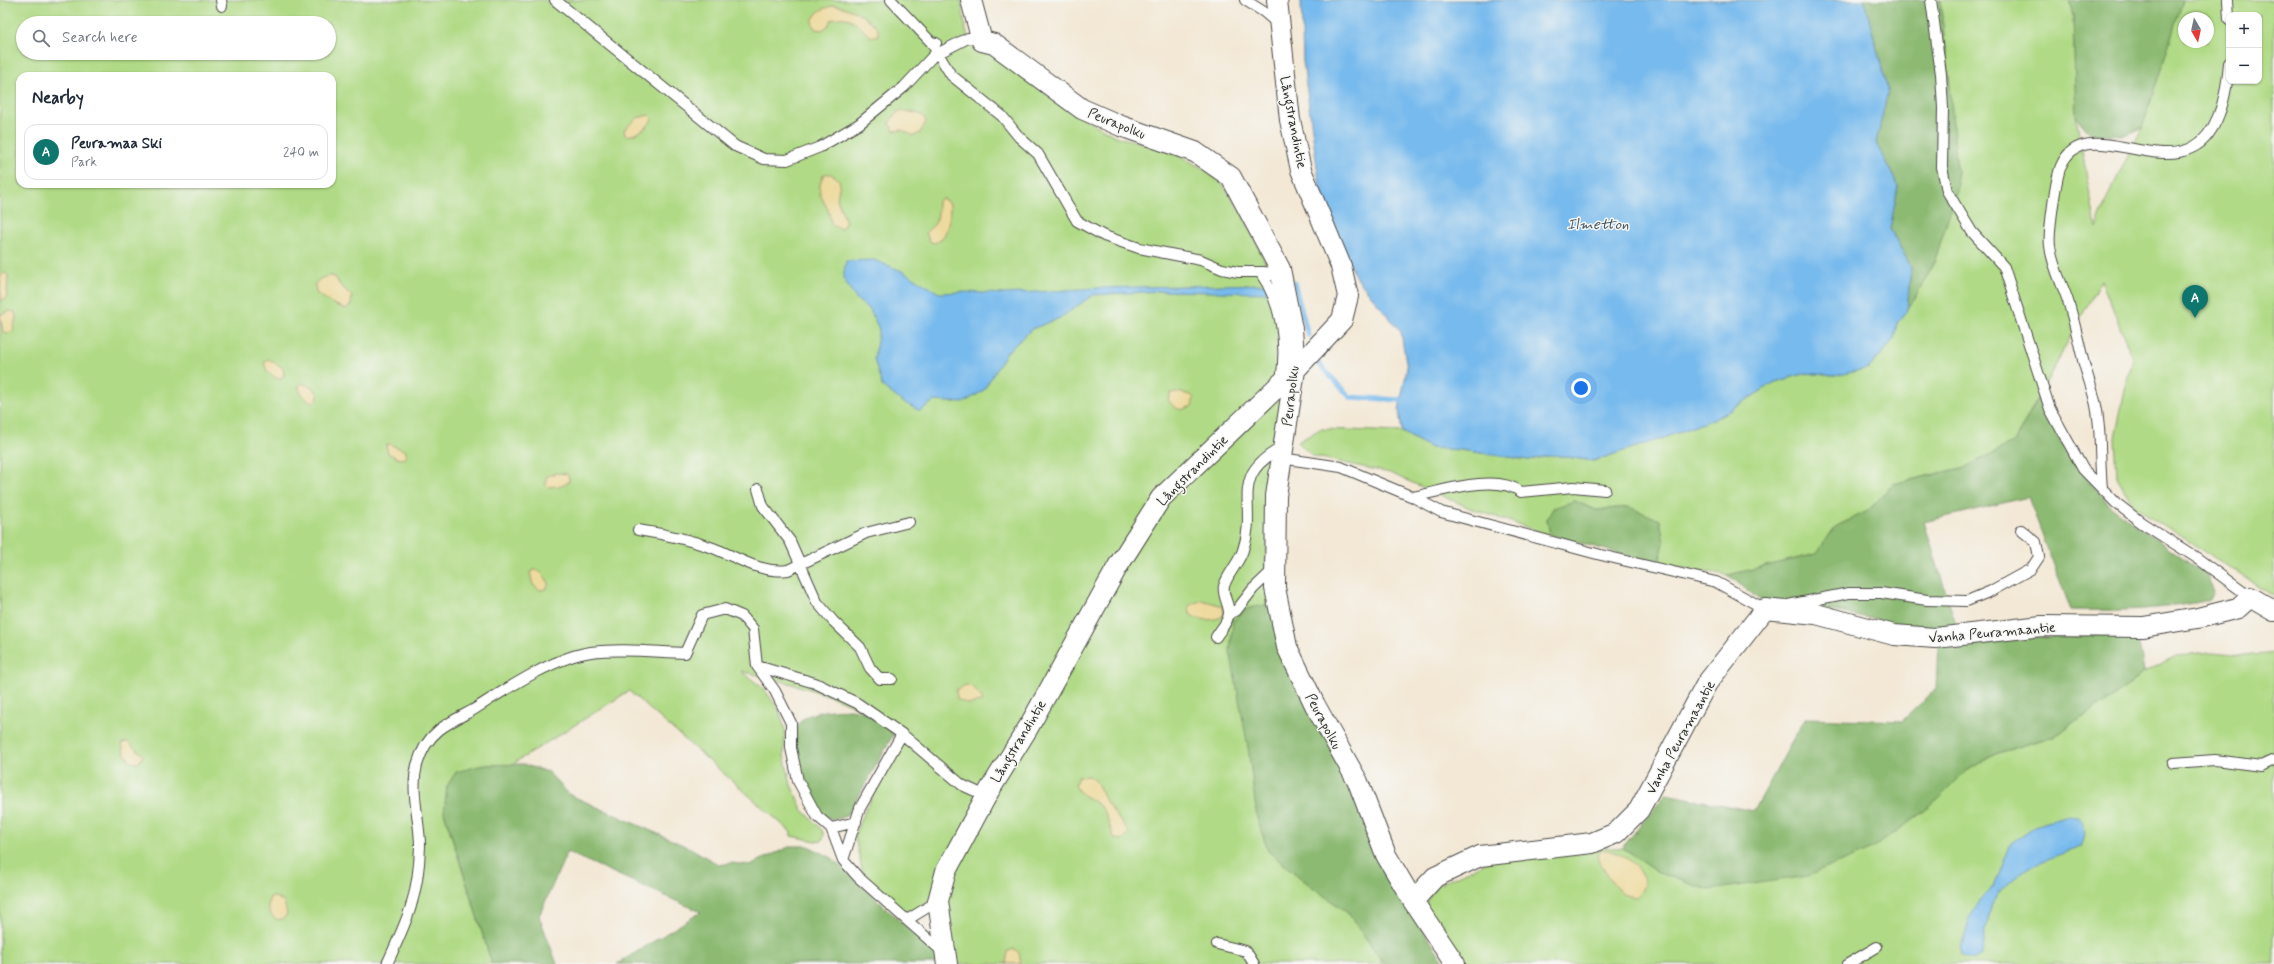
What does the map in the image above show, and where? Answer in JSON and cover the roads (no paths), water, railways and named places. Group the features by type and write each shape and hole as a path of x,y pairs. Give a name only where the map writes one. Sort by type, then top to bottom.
{"street":[{"path":"971,0 982,41"},
{"name":"Långstrandintie","path":"946,959 938,901 946,871 986,796 1028,728 1118,566 1161,498 1281,384 1342,320 1348,296 1341,266 1301,170 1290,120 1277,0"},
{"name":"Peurapolku","path":"982,41 994,44 1082,109 1121,126 1195,152 1231,178 1280,269 1292,329 1295,370 1276,496 1275,588 1287,647 1315,705 1358,782 1386,855 1413,902"},
{"path":"2250,597 2274,611"},
{"name":"Vanha Peuramaantie","path":"1413,902 1435,877 1480,856 1592,842 1616,833 1639,810 1707,683 1766,609 1816,614 1894,635 1935,638 2042,626 2143,627 2198,618 2238,608 2250,597"},
{"path":"1413,902 1455,964"}],"lane":[{"path":"555,0 735,146 764,159 787,160 820,147 859,124 904,87 933,56 968,38 982,41"},
{"path":"891,0 931,42 951,75 1002,116 1019,137 1038,154 1046,164 1065,202 1077,221 1104,236 1139,248 1201,260 1222,269 1238,272 1260,272 1282,278"},
{"path":"1245,0 1264,12 1280,27"},
{"path":"1931,0 1941,74 1943,108 1942,167 1947,191 1972,232 2004,267 2050,409 2083,469 2116,503 2142,523 2197,558 2250,597"},
{"path":"2228,0 2229,12"},
{"path":"931,42 946,45 956,44"},
{"path":"2102,488 2098,417 2095,398 2070,307 2053,262 2050,246 2051,222 2061,166 2069,154 2082,146 2103,143 2167,154 2181,153 2196,146 2205,140 2224,103 2226,84"},
{"path":"1260,272 1275,299 1281,328 1283,372 1281,384"},
{"path":"1216,636 1226,622 1229,613 1224,586 1243,550 1248,512 1248,478 1267,455 1282,452 1341,467 1413,497 1441,512 1600,555 1716,582 1766,609 1849,593 1882,593 1927,600 1968,601 1991,591 2031,569 2039,557 2036,542 2020,530"},
{"path":"1413,497 1477,484 1500,483 1515,487 1521,492 1573,487 1604,490"},
{"path":"758,489 763,506 790,541 817,602 833,622 860,647 870,668 880,679 892,680"},
{"path":"638,530 678,537 713,548 774,572 788,570 866,533 909,522"},
{"path":"1229,613 1236,611 1253,589 1275,568"},
{"path":"387,964 408,920 417,886 420,845 415,792 417,767 423,747 439,730 505,690 563,660 590,652 619,651 685,654 702,615 725,609 742,616 753,630 757,666 775,691 791,723 791,748 798,781 817,816 831,828 843,860 858,877 907,920 946,959"},
{"path":"757,666 822,686 857,702 902,734 962,785 986,796"},
{"path":"843,860 860,808 902,734"},
{"path":"2173,763 2228,760 2261,766 2274,760"},
{"path":"831,828 856,822"},
{"path":"907,920 938,901"},
{"path":"1217,944 1246,951 1254,964"},
{"path":"1848,964 1877,947"}],"water":[{"name":"Ilmetton","path":"1301,0 1864,0 1888,91 1876,143 1898,186 1890,229 1911,267 1907,311 1897,323 1894,339 1869,368 1835,376 1807,373 1775,382 1721,416 1664,438 1593,461 1554,455 1529,460 1461,450 1431,448 1402,432 1399,410 1407,368 1401,332 1355,276 1321,196 1303,62"},
{"path":"874,260 902,271 939,293 964,292 1005,294 1097,288 1266,284 1267,293 1160,291 1093,295 1060,318 1032,329 1007,352 983,391 963,403 934,401 920,411 901,401 882,386 874,359 879,329 870,310 856,299 843,278 846,261"},
{"path":"2065,816 2078,817 2081,820 2085,835 2081,847 2044,860 2032,866 2010,881 2001,890 1991,908 1981,955 1973,960 1962,956 1961,949 1970,917 1980,900 1994,887 2011,843 2035,826"}],"waterway":[{"path":"1294,283 1308,335"},
{"path":"1315,360 1350,397 1401,400"}],"place":[{"name":"Peuramaa Ski","path":"2195,318"}]}
